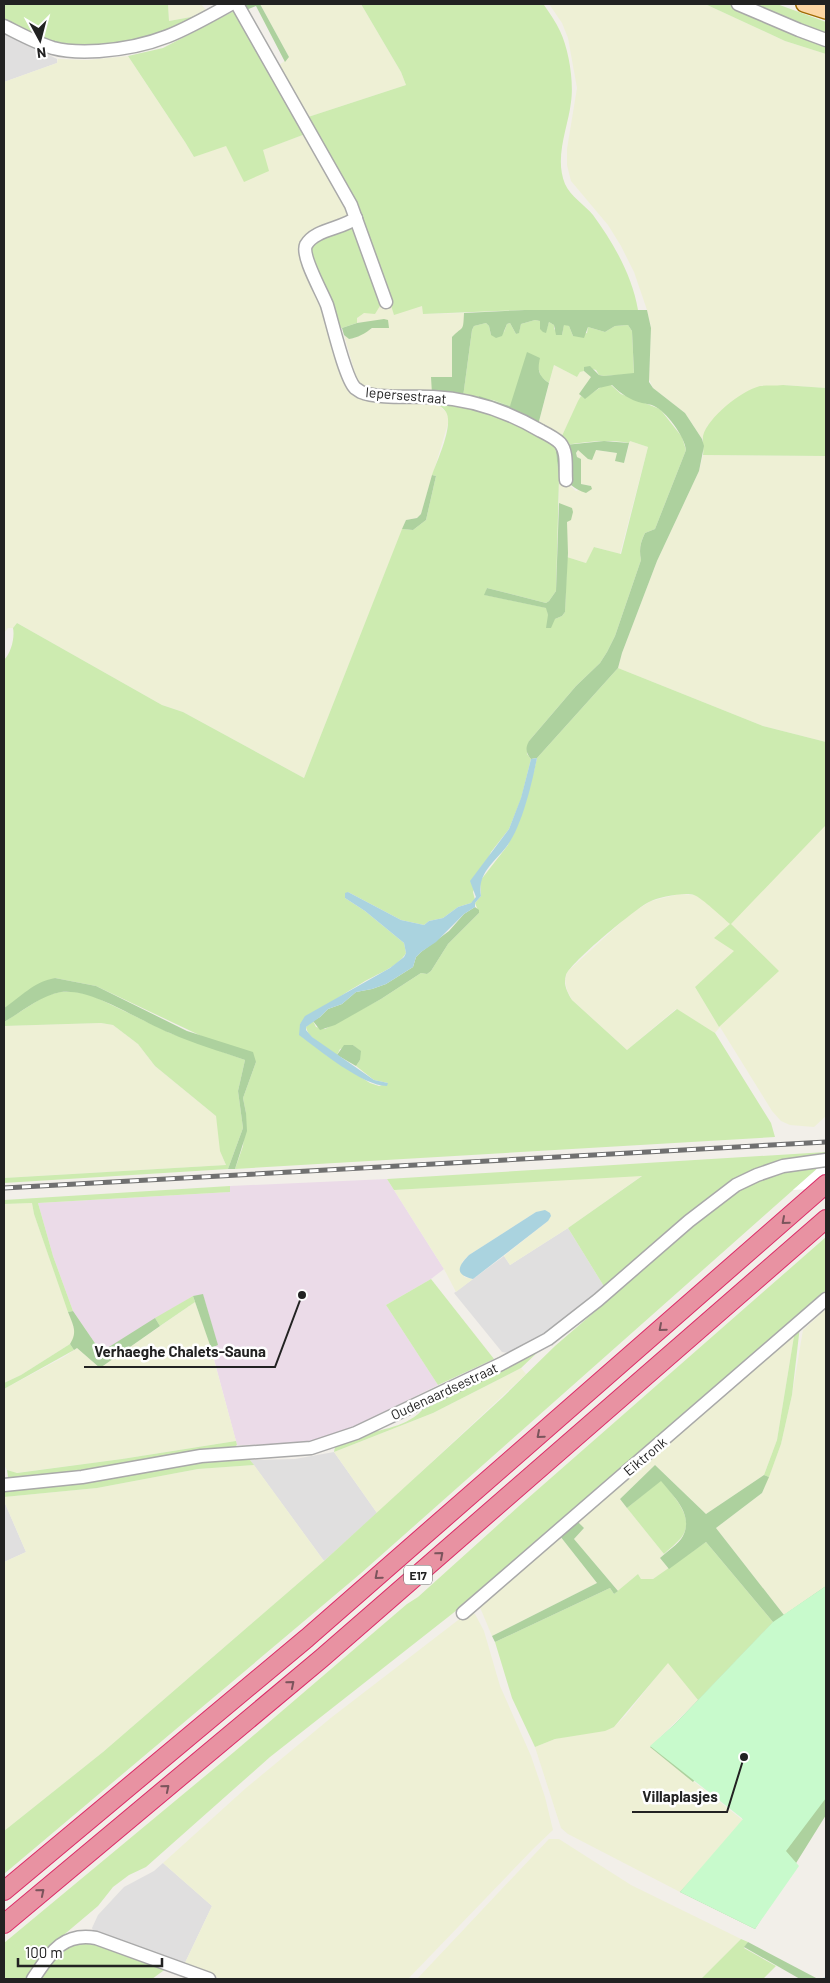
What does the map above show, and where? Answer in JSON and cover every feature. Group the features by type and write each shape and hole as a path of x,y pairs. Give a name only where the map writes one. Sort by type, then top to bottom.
{"highway":[{"name":"E17","path":"4,1891 307,1638 824,1186"},
{"name":"E17","path":"4,1924 322,1658 826,1219"}],"main road":[{"path":"804,4 826,11"}],"street":[{"path":"4,26 54,48 79,52 114,50 133,47 175,34 231,4"},
{"path":"237,4 351,205 386,302"},
{"path":"738,4 826,40"},
{"name":"Iepersestraat","path":"356,218 350,223 314,238 307,244 305,251 305,257 321,289 346,368 355,388 372,395 436,397 480,403 510,415 534,426 560,444 564,454 566,480"},
{"name":"Oudenaardsestraat","path":"4,1484 82,1477 201,1456 311,1448 340,1439 548,1340 736,1185 783,1166 826,1160"},
{"name":"Eiktronk","path":"463,1613 826,1299"},
{"path":"33,1979 55,1948 68,1939 82,1936 96,1938 209,1979"}],"shaded area":[{"path":"4,32 57,59 57,63 4,82"},
{"path":"387,1179 444,1269 431,1279 386,1305 438,1385 337,1435 316,1442 299,1444 237,1445 211,1348 217,1345 203,1295 193,1296 101,1352 73,1311 53,1256 38,1203 230,1192 230,1186"},
{"path":"568,1228 605,1288 542,1336 508,1353 502,1352 454,1293 504,1256 510,1265"},
{"path":"334,1452 377,1513 324,1561 250,1460 295,1459"},
{"path":"4,1501 26,1552 4,1562"},
{"path":"163,1863 212,1906 183,1967 94,1933 92,1928 98,1915 124,1887 154,1871"}],"green space":[{"path":"4,4 168,4 169,21 191,17 211,9 202,18 126,45 64,48 4,23"},
{"path":"168,4 201,4 206,10 191,17 169,21"},
{"path":"242,4 260,4 289,57 285,62 256,6 246,10"},
{"path":"260,4 361,4 401,72 406,85 305,118 276,68 289,57"},
{"path":"361,4 544,5 557,24 563,39 571,76 571,102 561,153 562,174 565,184 570,192 593,215 615,249 627,272 638,310 525,310 423,314 422,306 394,315 389,299 305,118 406,85 401,72"},
{"path":"549,4 705,4 785,41 826,54 826,388 783,385 708,425 702,439 685,413 653,388 649,379 651,327 634,272 608,225 571,181 567,165 567,149 577,88 568,38 562,23"},
{"path":"705,4 730,4 826,44 826,54 785,41"},
{"path":"745,4 777,4 826,22 826,36"},
{"path":"234,11 308,133 263,150 269,171 244,182 226,146 194,157 128,56 163,48"},
{"path":"128,56 194,157 226,145 262,150 308,133 349,206 348,219 312,277 351,389 430,401 446,412 449,420 421,514 417,518 406,520 304,778 183,712 162,705 17,623 13,628 8,628 4,633 4,82 57,63 58,59 87,60"},
{"path":"355,224 383,301 375,314 364,313 357,318 357,323 336,330 308,247 313,241"},
{"path":"383,301 422,306 424,314 464,313 464,327 452,337 452,377 432,394 366,390 359,387 344,335 349,339 354,338 388,320 357,323 357,318 360,315"},
{"path":"525,310 647,310 651,328 649,382 653,388 685,413 702,439 704,446 699,471 657,561 618,668 537,758 531,759 527,750 529,741 576,686 600,663 607,652 615,636 641,560 640,546 643,537 645,533 655,529 686,450 682,438 674,425 664,413 654,406 638,402 622,394 612,385 599,388 585,399 579,394 591,377 584,371 584,367 590,366 599,375 604,376 634,373 632,331 628,325 615,326 605,332 588,327 584,338 573,336 569,326 564,325 562,335 556,335 554,325 549,322 546,333 543,332 540,329 540,321 535,320 521,324 519,333 516,334 510,323 507,324 502,336 496,338 491,335 489,326 486,323 474,326 463,397 432,394 431,377 452,377 452,337 462,328 464,313"},
{"path":"388,320 389,328 372,328 355,338 349,339 344,335 342,328 357,323"},
{"path":"535,320 540,321 540,329 547,328 549,322 562,335 564,324 569,326 573,336 587,333 588,327 605,332 615,326 628,325 632,331 634,374 604,376 599,375 596,370 584,367 584,371 580,372 577,377 554,365 549,383 541,377 538,367 510,406 493,400 463,397 474,326 486,323 489,326 491,335 504,332 507,324 510,323 516,334 519,332 521,324"},
{"path":"527,352 540,358 540,373 549,383 538,425 477,400 479,396 510,406"},
{"path":"554,365 577,377 580,372 584,371 592,377 580,394 581,396 561,438 538,425"},
{"path":"604,385 611,385 621,394 660,409 682,437 686,450 655,529 645,533 642,540 640,549 641,560 615,636 600,663 576,686 529,741 527,754 531,759 521,799 509,829 491,852 473,892 475,900 458,907 443,918 429,921 424,925 401,920 348,892 345,898 365,911 404,943 406,953 392,967 354,988 300,1024 326,1055 370,1083 379,1086 388,1083 374,1080 356,1066 360,1060 360,1051 353,1045 340,1049 337,1055 314,1039 306,1027 313,1021 316,1027 325,1029 381,999 421,973 427,974 431,971 448,944 479,913 475,903 481,896 480,881 508,845 537,758 618,668 763,726 826,742 826,825 731,924 779,971 719,1027 695,987 734,951 714,938 730,924 694,895 684,894 649,902 591,948 570,968 565,978 566,988 572,1000 627,1050 677,1009 715,1033 771,1123 775,1137 235,1169 243,1146 246,1113 243,1098 256,1062 96,986 55,978 4,1008 4,660 12,645 13,628 17,623 162,705 183,712 304,778 402,529 413,530 426,520 436,476 432,475 444,443 448,425 445,410 430,401 481,405 555,444 559,478 556,591 546,603 487,588 485,595 547,608 548,615 555,619 562,616 565,612 567,557 586,563 594,547 621,554 648,447 630,441 629,443 605,441 565,445 561,438 581,396 585,398"},
{"path":"783,385 826,388 826,456 703,455 703,436 706,429 726,406 744,393 760,386"},
{"path":"604,441 629,443 624,463 615,461 617,453 596,450 592,460 588,459 578,450 576,453 577,457 581,459 581,484 591,486 592,489 586,493 582,492 559,478 555,444 565,445"},
{"path":"630,441 648,447 620,554 595,547 586,563 567,557 567,522 559,503 559,478 563,479 576,491 591,486 581,484 581,459 577,457 576,453 578,450 582,453 595,450 617,453 624,463"},
{"path":"703,455 826,456 826,742 763,726 618,668 657,561 699,471"},
{"path":"432,475 436,476 426,520 413,530 402,529 406,520 417,518 421,514"},
{"path":"559,503 572,508 573,512 571,520 567,522 568,553 565,612 562,616 555,619 551,628 546,628 548,615 546,608 484,595 487,588 546,603 549,601 556,591"},
{"path":"826,825 826,1116 814,1127 790,1125 781,1121 772,1111 720,1027 715,1033 676,1009 627,1050 572,1000 565,980 567,972 630,914 651,901 679,894 695,895 788,863","holes":["735,951 719,1027 695,987"]},
{"path":"475,907 479,910 479,913 448,944 431,971 427,974 421,973 381,999 335,1025 320,1030 313,1021 328,1009 342,1004 356,992 386,984 413,967 416,957 421,952 449,931 464,914"},
{"path":"55,978 96,986 187,1031 253,1052 256,1062 243,1098 247,1131 235,1169 228,1169 243,1128 238,1091 245,1060 179,1037 116,1006 74,992 61,992 45,997 4,1022 4,1008 34,986"},
{"path":"60,992 76,992 91,995 170,1033 245,1060 238,1091 243,1128 228,1169 4,1183 4,1178 226,1165 220,1151 216,1116 155,1066 138,1044 113,1025 101,1023 4,1026 4,1022 45,996"},
{"path":"101,1023 113,1025 138,1044 155,1066 216,1116 223,1158 226,1165 4,1178 4,1026"},
{"path":"344,1045 353,1045 361,1051 360,1060 356,1066 337,1055"},
{"path":"826,1152 826,1155 771,1165 605,1288 568,1228 642,1176 394,1190 387,1179"},
{"path":"819,1167 360,1574 4,1874 4,1831 103,1752 324,1561 502,1398 555,1346 723,1201 758,1180 789,1171"},
{"path":"643,1175 568,1228 510,1265 504,1256 548,1221 545,1211 536,1212 469,1255 462,1262 464,1277 473,1279 456,1292 444,1269 394,1190"},
{"path":"230,1186 230,1192 38,1203 53,1256 73,1311 68,1312 34,1214 32,1203 4,1204 4,1200"},
{"path":"32,1203 34,1214 75,1330 75,1337 70,1344 21,1375 4,1383 4,1204"},
{"path":"826,1237 826,1292 471,1599 270,1757 146,1867 129,1875 113,1887 98,1906 47,1949 29,1979 4,1979 4,1943 234,1752 407,1604 418,1597"},
{"path":"431,1279 494,1359 438,1385 386,1305"},
{"path":"203,1294 218,1345 211,1348 193,1296"},
{"path":"193,1296 195,1302 160,1326 155,1318"},
{"path":"195,1302 208,1338 236,1441 16,1473 7,1470 4,1465 4,1389 77,1348 100,1368"},
{"path":"826,1309 826,1586 784,1615 716,1528 762,1493 781,1444 792,1395 803,1330"},
{"path":"73,1311 101,1352 155,1318 160,1326 100,1368 77,1348 74,1350 70,1344 74,1332 68,1312"},
{"path":"800,1326 792,1395 781,1444 769,1477 764,1475 777,1440 795,1330"},
{"path":"795,1330 777,1440 764,1475 706,1514 655,1465 620,1499 664,1554 660,1558 669,1569 648,1580 641,1579 638,1574 618,1591 574,1539 584,1528 577,1521"},
{"path":"70,1344 74,1350 4,1389 4,1383 21,1375"},
{"path":"540,1350 521,1368 433,1413 334,1452 335,1447 357,1436 406,1422 426,1405"},
{"path":"521,1368 526,1374 377,1513 334,1452 433,1413"},
{"path":"236,1441 237,1445 234,1447 79,1472 12,1480 8,1477 7,1470 17,1473"},
{"path":"238,1458 250,1460 254,1465 198,1469 97,1488 4,1497 4,1491 176,1465"},
{"path":"254,1465 324,1561 103,1752 4,1831 4,1562 26,1552 4,1497 97,1488 198,1469"},
{"path":"655,1465 706,1514 764,1475 769,1477 762,1493 716,1528 784,1615 826,1586 826,1815 755,1929 680,1892 745,1822 707,1764 693,1782 650,1747 675,1724 773,1622 706,1542 669,1569 660,1558 676,1545 683,1536 686,1520 681,1506 661,1481 627,1508 620,1499"},
{"path":"661,1480 681,1507 686,1523 681,1538 664,1554 627,1508"},
{"path":"577,1521 584,1528 574,1539 618,1591 614,1594 610,1588 495,1642 492,1636 597,1583 560,1536"},
{"path":"560,1536 597,1583 492,1636 479,1605"},
{"path":"706,1542 773,1622 698,1700 668,1663 614,1727 605,1731 555,1739 535,1747 512,1698 495,1642 610,1588 614,1594 638,1574 641,1579 653,1579"},
{"path":"826,1586 826,1798 786,1851 799,1866 755,1929 680,1892 743,1819 650,1746 675,1724 773,1622"},
{"path":"466,1614 475,1614 484,1631 500,1686 531,1756 545,1797 553,1830 408,1979 222,1979 183,1967 212,1906 163,1863 246,1788 332,1717"},
{"path":"668,1662 698,1700 650,1747 745,1822 680,1892 568,1834 561,1828 535,1747 555,1739 614,1727 626,1715"},
{"path":"549,1839 559,1839 631,1885 741,1939 701,1979 417,1979"},
{"path":"741,1939 748,1942 744,1948 776,1966 763,1979 701,1979"},
{"path":"88,1941 167,1968 152,1979 37,1979 66,1944"},
{"path":"748,1942 818,1979 800,1979 744,1947"}],"water":[{"path":"537,758 522,816 507,846 484,875 480,888 481,896 475,903 475,907 464,914 436,942 421,952 416,957 413,967 386,984 356,992 342,1004 328,1009 306,1027 306,1030 312,1037 374,1080 388,1083 387,1086 366,1080 354,1074 299,1035 300,1024 305,1016 390,968 404,957 406,953 404,943 365,911 345,898 345,893 348,892 401,920 424,925 429,921 443,918 458,907 471,903 476,897 470,881 509,829 521,798 531,759"},
{"path":"545,1210 551,1216 548,1221 473,1279 461,1273 460,1267 469,1255 536,1212"}],"pier":[{"path":"826,1161 826,1188 793,1190"}],"railway":[{"path":"4,1188 826,1142"}],"place":[{"name":"Verhaeghe Chalets-Sauna","path":"302,1295"},
{"name":"Villaplasjes","path":"744,1757"}]}
